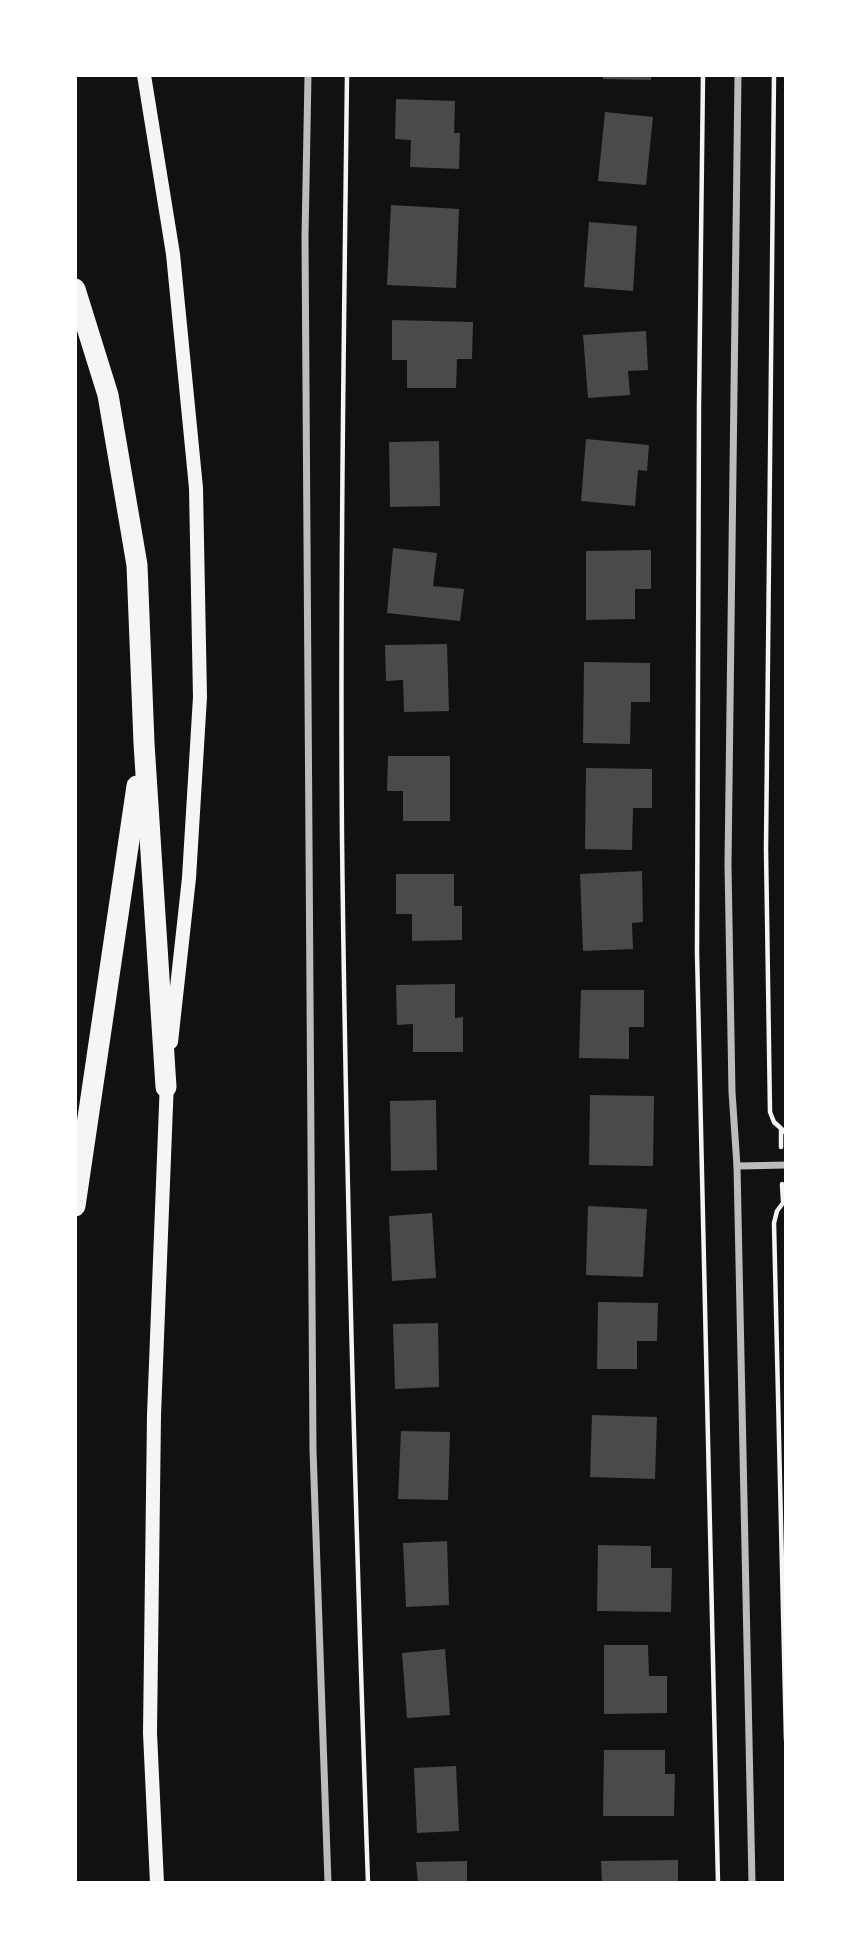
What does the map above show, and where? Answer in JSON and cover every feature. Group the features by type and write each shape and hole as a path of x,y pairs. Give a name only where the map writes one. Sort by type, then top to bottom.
{"highway":[{"path":"75,289 108,395 137,565 144,743 166,1087"},
{"path":"75,1206 144,743"}],"main road":[{"path":"144,75 173,254 196,502 199,711 190,878 166,1087 154,1415 150,1733 157,1883"}],"street":[{"path":"308,75 305,237 312,1436 328,1883"},
{"path":"738,75 728,865 752,1883"},
{"path":"737,1166 786,1165"}],"path":[{"path":"347,75 342,512 342,834 346,1176 368,1883"},
{"path":"703,75 697,952 718,1883"},
{"path":"774,75 765,849 770,1112 774,1122 786,1133"},
{"path":"786,1199 776,1211 774,1223 786,1740"}],"building":[{"path":"603,75 651,75 651,80 603,79"},
{"path":"396,99 455,101 454,133 460,133 459,169 410,167 411,140 395,139"},
{"path":"605,112 653,117 646,185 598,181"},
{"path":"391,205 459,209 456,288 387,285"},
{"path":"589,222 637,226 633,291 584,287"},
{"path":"392,320 473,322 472,359 457,359 456,388 407,388 407,360 392,360"},
{"path":"646,331 648,370 628,371 630,395 588,398 583,335"},
{"path":"586,439 649,445 647,471 638,470 635,506 581,501"},
{"path":"439,441 440,506 390,507 389,442"},
{"path":"393,548 437,553 433,586 464,589 460,621 387,613"},
{"path":"651,550 651,589 635,589 635,619 586,620 586,551"},
{"path":"447,644 449,711 404,712 403,680 386,681 385,645"},
{"path":"584,662 650,663 650,702 631,702 630,744 583,743"},
{"path":"388,756 450,756 450,821 403,821 403,791 387,791"},
{"path":"586,768 652,769 652,808 633,808 632,850 585,849"},
{"path":"642,871 643,922 632,923 633,949 583,951 580,874"},
{"path":"396,874 454,874 454,906 462,906 462,940 412,941 412,914 396,914"},
{"path":"455,984 455,1018 463,1017 463,1052 413,1052 413,1024 397,1025 396,985"},
{"path":"581,990 644,990 644,1027 629,1027 629,1059 579,1058"},
{"path":"590,1095 654,1096 653,1166 589,1165"},
{"path":"436,1100 437,1170 391,1171 390,1101"},
{"path":"588,1206 647,1209 643,1277 586,1275"},
{"path":"432,1213 436,1278 392,1281 389,1216"},
{"path":"598,1302 658,1303 657,1341 637,1341 637,1369 597,1369"},
{"path":"438,1323 439,1387 395,1389 393,1324"},
{"path":"592,1415 657,1417 655,1479 590,1477"},
{"path":"401,1431 450,1432 448,1500 398,1499"},
{"path":"447,1541 449,1605 406,1607 403,1543"},
{"path":"598,1545 651,1546 651,1568 672,1568 671,1612 597,1611"},
{"path":"604,1645 648,1645 649,1676 667,1676 667,1713 604,1714"},
{"path":"445,1649 450,1715 407,1718 402,1653"},
{"path":"604,1750 665,1750 665,1774 675,1774 674,1816 603,1816"},
{"path":"456,1766 459,1831 417,1833 414,1768"},
{"path":"678,1860 678,1883 602,1883 601,1861"},
{"path":"467,1861 467,1883 418,1883 416,1862"}]}
